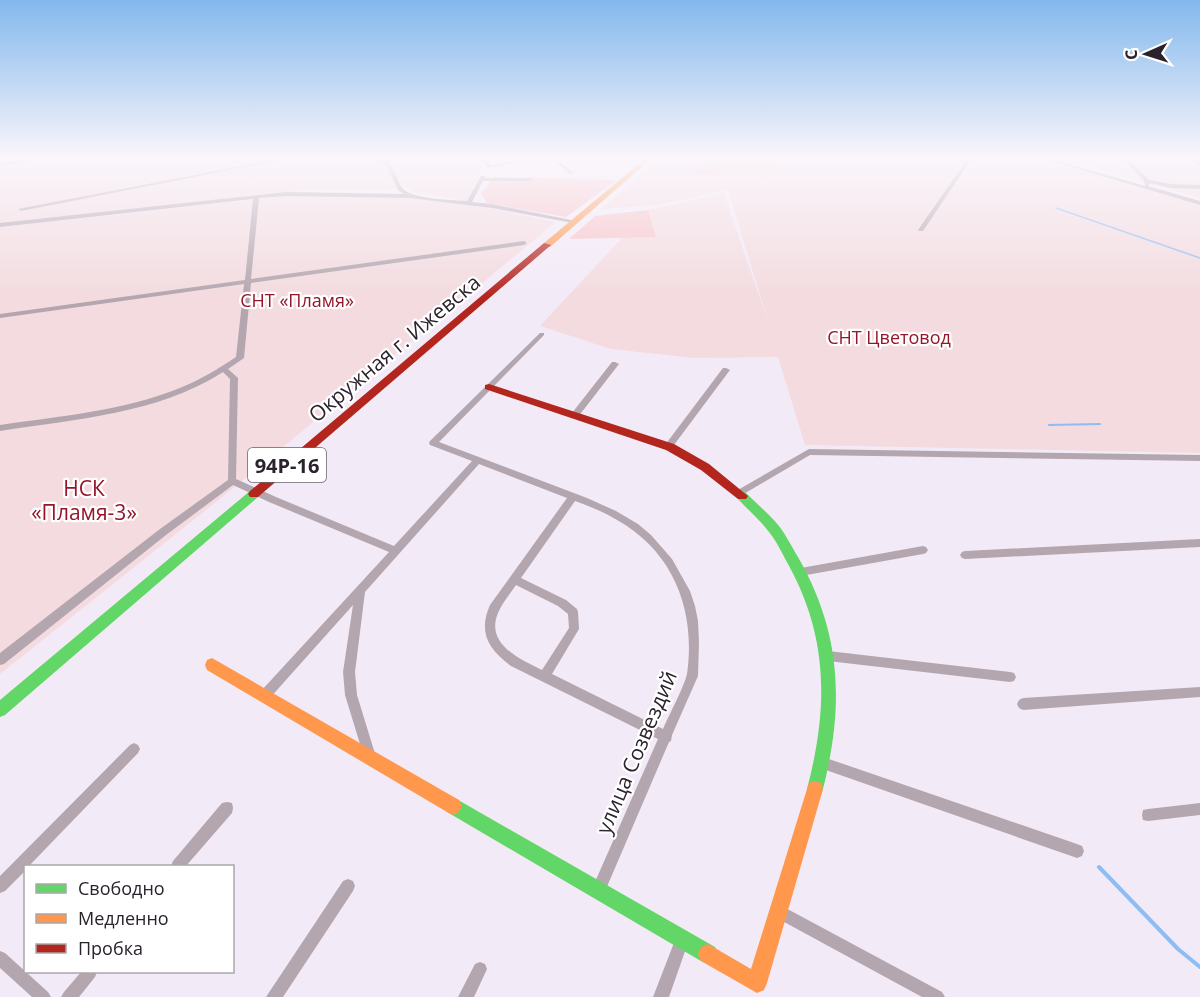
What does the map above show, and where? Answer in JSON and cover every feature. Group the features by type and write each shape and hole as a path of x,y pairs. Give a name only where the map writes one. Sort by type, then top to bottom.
{"street":[{"path":"21,209 45,205"},
{"path":"0,225 187,205"},
{"path":"0,428 141,405 190,386 240,358 255,205"},
{"path":"478,205 573,221"},
{"name":"Окружная г. Ижевска","path":"0,710 593,205"},
{"path":"921,230 938,205"},
{"path":"0,316 525,243"},
{"path":"212,665 758,984 823,763 831,707 828,656 817,608 801,572 772,526 739,493 705,467 668,447 489,387 542,334"},
{"path":"576,415 615,364"},
{"path":"224,369 234,378 232,481"},
{"path":"668,447 726,370"},
{"name":"улица Созвездий","path":"489,387 434,444 573,496 621,518 652,541 665,557 685,595 693,619 692,676 598,891"},
{"path":"739,493 809,452 1200,458"},
{"path":"265,695 478,460"},
{"path":"232,481 289,508 345,528 396,551"},
{"path":"0,660 232,481"},
{"path":"573,496 494,608 489,618 489,633 506,656 667,737"},
{"path":"965,555 1200,543"},
{"path":"801,572 923,550"},
{"path":"514,579 562,603 573,612 574,629 544,676"},
{"path":"360,590 349,672 351,695 370,757"},
{"path":"828,656 1010,677"},
{"path":"1023,704 1200,692"},
{"path":"0,886 134,749"},
{"path":"823,763 1077,851"},
{"path":"180,865 227,808"},
{"path":"1148,815 1200,809"},
{"path":"274,997 348,886"},
{"path":"780,912 937,997"},
{"path":"661,997 682,940"},
{"path":"0,958 43,997"},
{"path":"466,997 480,969"},
{"path":"69,997 89,973"}],"green space":[{"path":"0,205 173,205 0,224"},
{"name":"СНТ «Пламя»","path":"209,205 465,205 556,222 221,498 0,674 0,227"},
{"name":"СНТ Цветовод","path":"606,205 659,205 657,205 601,209"},
{"name":"СНТ Цветовод","path":"672,205 728,205 769,325 732,205 1200,205 1200,453 805,445 778,357 693,358 611,349 540,326 648,210"}],"shaded area":[{"path":"496,205 583,205 566,217"},
{"path":"648,210 656,237 569,239 595,216"}],"waterway":[{"path":"1056,208 1200,258"},
{"path":"1049,425 1100,424"},
{"path":"1099,867 1178,949 1200,967"}],"traffic: fast":[{"path":"0,710 254,494"},
{"path":"742,496 771,525 780,538 804,580 816,608 824,637 830,697 823,758 815,789"},
{"path":"453,806 708,954"}],"traffic: slow":[{"path":"547,245 594,205"},
{"path":"212,665 453,806"},
{"path":"708,954 757,983 815,789"}],"traffic: jam":[{"path":"254,494 547,245"},
{"path":"489,387 670,447 705,467 742,496"}],"park label":[{"name":"НСК «Пламя-3»","path":"84,500"}]}
